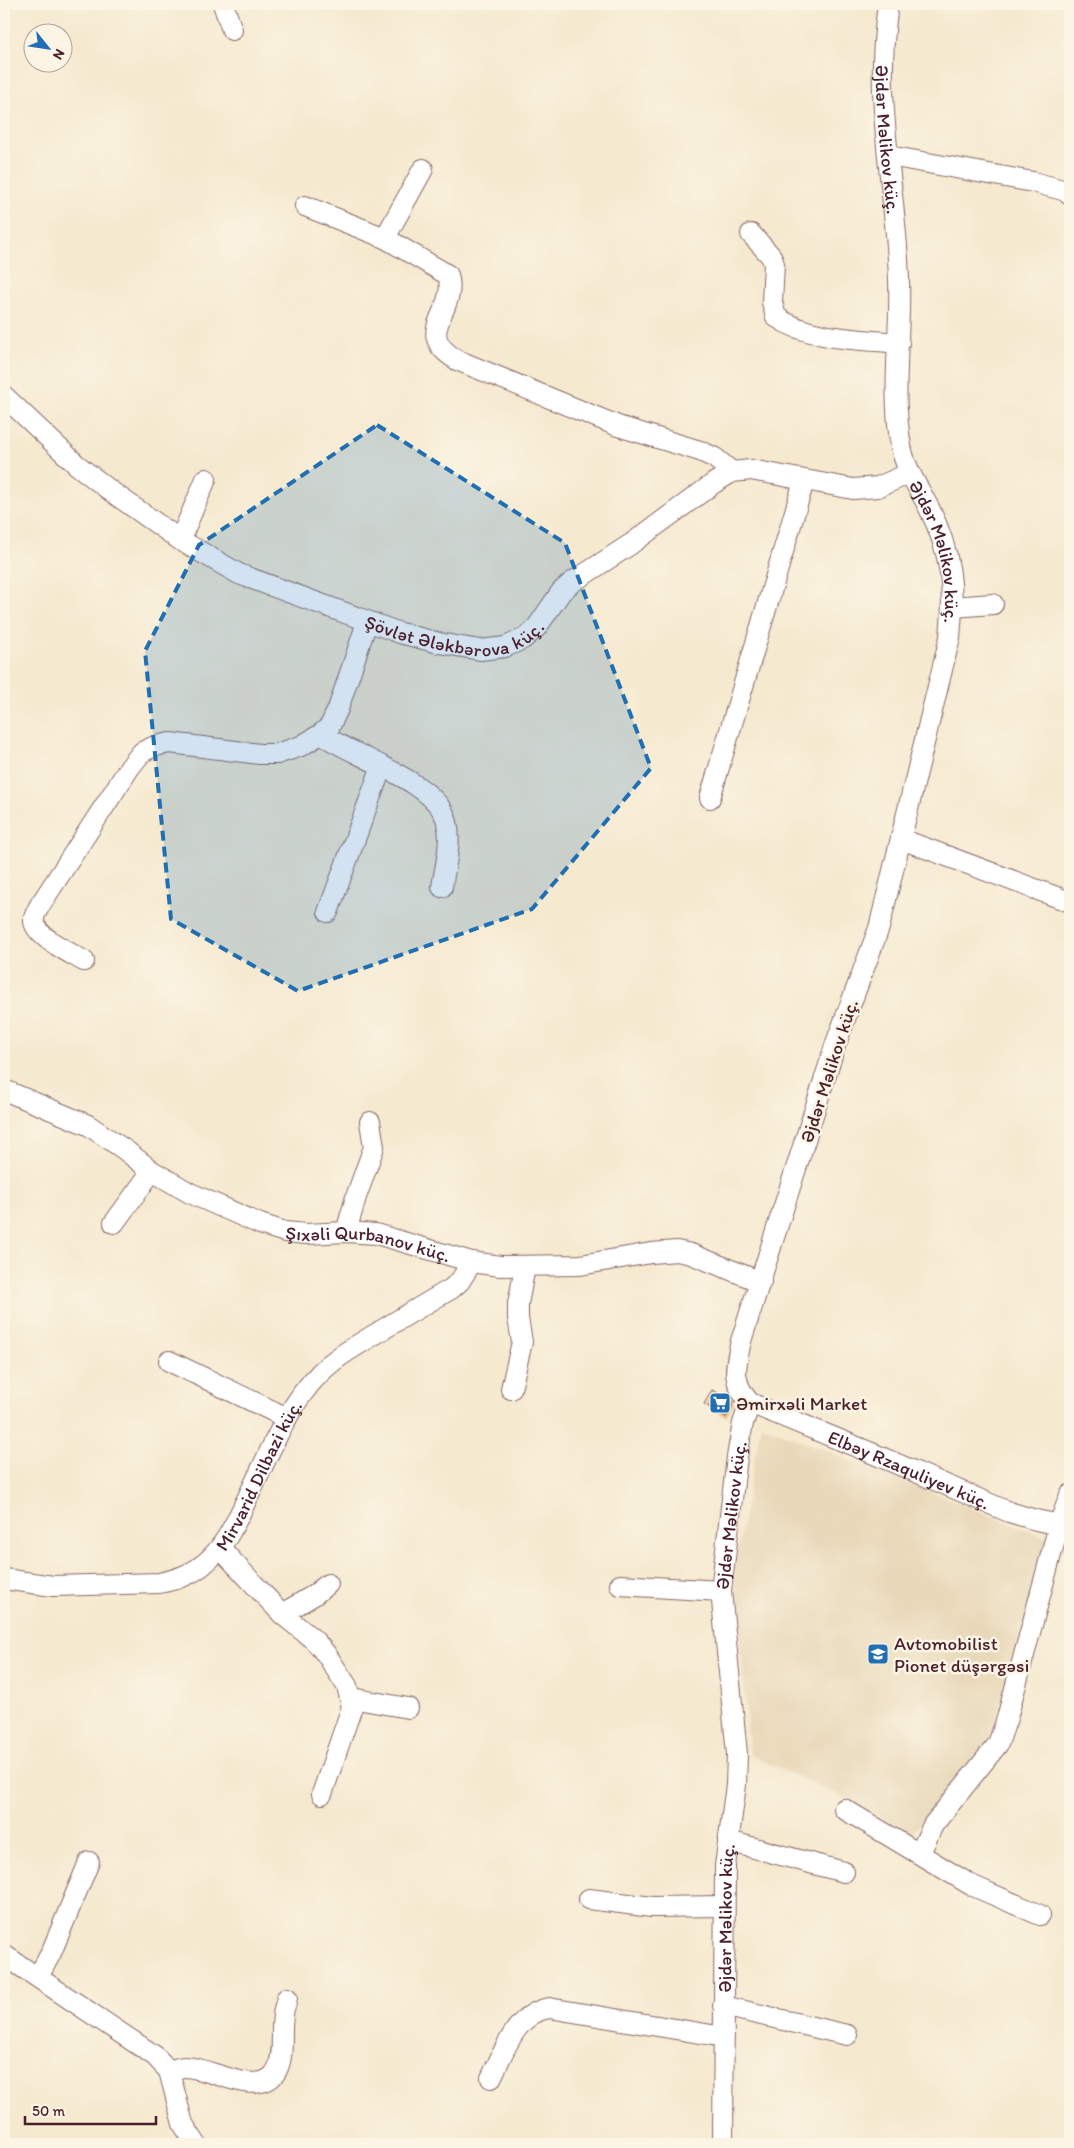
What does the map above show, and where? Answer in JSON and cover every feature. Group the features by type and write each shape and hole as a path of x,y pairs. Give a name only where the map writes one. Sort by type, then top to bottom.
{"street":[{"path":"223,4 232,30"},
{"name":"Əjdər Məlikov küç.","path":"723,2144 724,1906 728,1842 736,1785 737,1754 721,1591 737,1457 743,1423 750,1403 742,1394 736,1380 736,1363 836,1043 878,928 950,637 953,607 952,580 939,529 910,473 901,448 897,419 899,277 882,74 888,4"},
{"path":"888,156 1033,182 1066,191 1070,195"},
{"path":"385,238 423,169"},
{"path":"305,206 385,238 448,276 451,286 450,294 439,321 436,337 438,345 444,352 457,360 618,426 700,451 715,458 732,472 751,470 853,490 878,487 910,473"},
{"path":"751,234 771,256 774,264 772,302 776,317 785,323 811,332 899,343"},
{"name":"Şövlət Ələkbərova küç.","path":"4,396 77,465 180,540 239,574 368,622 439,643 480,650 504,647 523,639 537,626 561,592 571,583 631,544 732,472"},
{"path":"180,540 206,479"},
{"path":"710,798 804,481"},
{"path":"953,607 993,604"},
{"path":"84,961 41,934 34,927 34,919 40,905 130,767 142,752 155,746 170,743 260,754 277,754 301,746 330,726 338,709 368,622"},
{"path":"321,734 335,744 382,766 428,793 444,811 448,824 448,840 442,887"},
{"path":"328,912 382,766"},
{"path":"901,839 1070,902"},
{"name":"Şıxəli Qurbanov küç.","path":"4,1090 88,1125 152,1171 190,1193 260,1224 286,1232 306,1234 346,1232 376,1234 484,1265 580,1265 651,1253 677,1251 692,1254 761,1282"},
{"path":"346,1232 374,1147 370,1122"},
{"path":"114,1224 152,1171"},
{"name":"Mirvarid Dilbazi küç.","path":"4,1579 53,1586 159,1583 189,1574 204,1564 220,1548 237,1520 287,1418 303,1393 320,1373 347,1351 451,1288 460,1281 472,1262"},
{"path":"510,1389 522,1342 518,1304 525,1266"},
{"path":"169,1361 287,1418"},
{"name":"Elbəy Rzaquliyev küç.","path":"750,1403 1009,1512 1065,1526"},
{"path":"920,1854 933,1825 998,1744 1065,1526 1070,1495"},
{"path":"220,1548 282,1614 314,1640 326,1654 347,1686 352,1707 322,1794"},
{"path":"282,1614 314,1595 328,1584"},
{"path":"620,1585 721,1591"},
{"path":"350,1698 408,1708"},
{"path":"844,1809 971,1885 1040,1915"},
{"path":"728,1842 844,1872"},
{"path":"38,1977 51,1953 88,1862"},
{"path":"589,1900 652,1907 724,1906"},
{"path":"4,1956 155,2056 169,2071 182,2124 194,2144"},
{"path":"169,2071 184,2067 199,2069 250,2084 265,2080 276,2071 281,2057 282,2016 287,1998"},
{"path":"724,2006 847,2035"},
{"path":"492,2078 514,2033 523,2020 539,2010 549,2008 724,2037"}],"highlighted area":[{"path":"377,425 565,543 651,768 532,909 298,991 171,919 145,651 199,545"}],"shaded area":[{"name":"Avtomobilist Pionet düşərgəsi","path":"761,1425 1048,1538 991,1737 911,1834 840,1796 750,1755 734,1571"}],"building":[{"path":"712,1390 734,1402 726,1417 704,1404"}],"place":[{"name":"Əmirxəli Market","path":"720,1403"},
{"name":"Avtomobilist Pionet düşərgəsi","path":"878,1654"}]}
